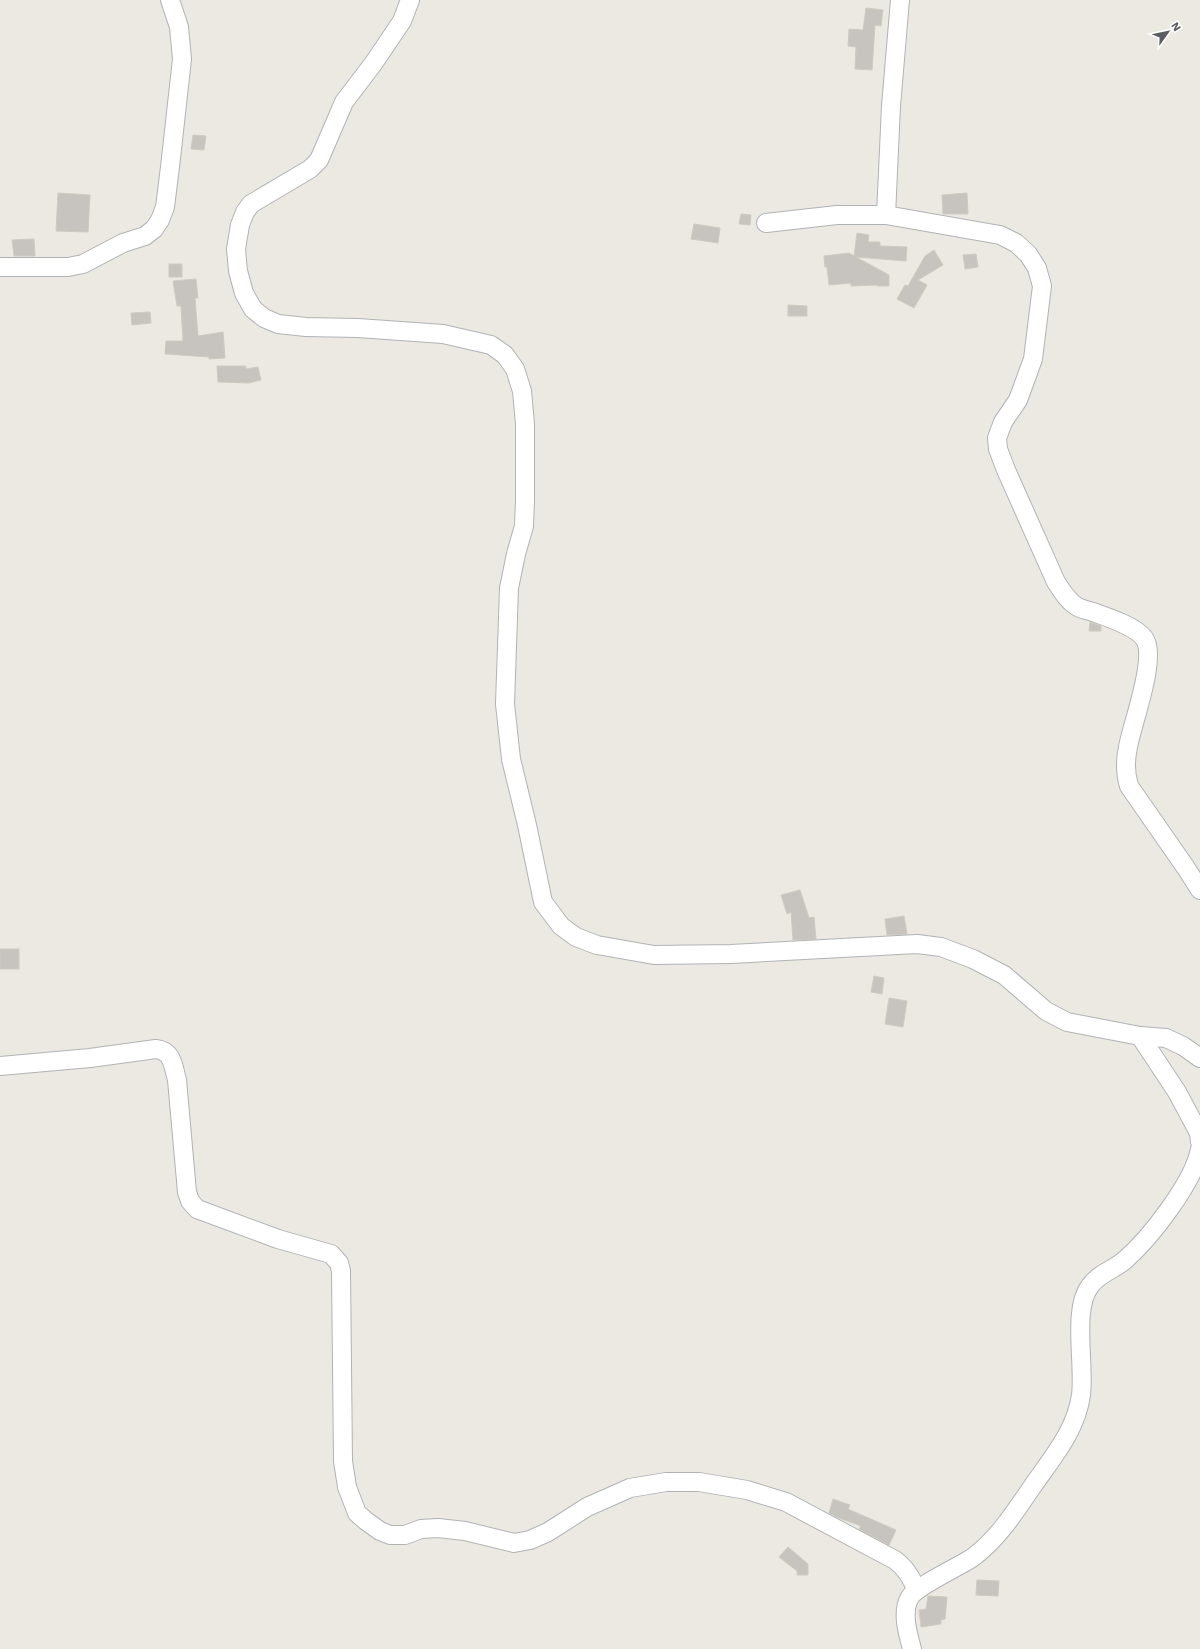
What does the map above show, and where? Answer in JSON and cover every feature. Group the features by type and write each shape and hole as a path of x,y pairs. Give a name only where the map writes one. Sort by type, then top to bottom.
{"street":[{"path":"0,267 68,267 84,264 123,243 145,236 154,229 160,220 164,207 170,167 182,59 179,26 170,0"},
{"path":"410,0 398,27 373,64 344,102 319,160 310,169 251,204 245,212 240,225 236,249 238,271 244,294 253,309 264,318 278,324 306,327 358,328 443,334 491,345 505,355 515,369 522,391 524,417 525,501 524,526 509,588 505,704 511,759 527,825 543,902 561,926 576,937 597,945 654,955 731,954 917,944 941,948 973,959 1004,975 1046,1011 1067,1022 1140,1036 1166,1038 1183,1046 1200,1058"},
{"path":"886,215 891,106 900,0"},
{"path":"766,223 837,215 886,215 1000,235 1016,243 1028,254 1037,268 1042,286 1033,359 1018,400 1003,422 997,438 998,449 1053,576 1064,595 1076,606 1112,619 1133,629 1144,638 1148,647 1149,656 1144,686 1127,748 1125,771 1129,786 1200,890"},
{"path":"1140,1036 1177,1092 1199,1133 1200,1142"},
{"path":"0,1066 90,1058 156,1049 163,1050 172,1062 177,1080 187,1192 192,1206 197,1210 278,1239 323,1251 336,1258 341,1271 344,1467 347,1487 357,1513 380,1531 390,1535 405,1535 421,1529 438,1528 466,1531 514,1542 530,1540 548,1532 587,1507 630,1488 666,1482 699,1482 747,1490 786,1502 895,1560 905,1569 917,1590"},
{"path":"912,1649 907,1626 906,1608 910,1598 917,1590 972,1558 985,1547 1017,1508 1069,1432 1076,1417 1081,1394 1081,1312 1084,1294 1100,1275 1123,1262 1142,1244 1177,1199 1198,1160 1200,1149"}],"building":[{"path":"866,8 883,10 881,26 875,25 872,70 855,69 856,47 848,46 849,29 863,30"},
{"path":"193,135 206,136 204,150 191,149"},
{"path":"58,193 90,195 88,232 56,231"},
{"path":"967,193 968,214 943,214 942,195"},
{"path":"741,214 751,215 750,225 739,224"},
{"path":"694,224 720,228 718,243 691,239"},
{"path":"857,233 869,235 868,242 880,242 880,246 907,247 906,261 856,257 889,275 889,286 851,286 851,283 829,285 824,256 849,253 854,256"},
{"path":"34,239 35,256 14,256 12,240"},
{"path":"934,250 943,265 918,280 927,285 914,308 897,299 905,285 908,286 925,256"},
{"path":"976,254 978,267 965,269 963,255"},
{"path":"169,264 182,264 182,277 169,277"},
{"path":"196,279 198,298 195,298 198,336 223,332 225,358 209,359 209,357 165,354 166,341 183,341 181,306 177,306 173,281"},
{"path":"788,305 807,306 807,316 788,316"},
{"path":"150,312 151,323 132,325 131,313"},
{"path":"217,366 246,366 246,369 258,367 261,380 249,383 218,382"},
{"path":"1090,622 1101,626 1101,631 1089,631"},
{"path":"800,890 809,918 814,917 816,939 793,940 791,912 787,914 781,895"},
{"path":"904,916 907,934 887,935 885,919"},
{"path":"0,949 19,949 19,969 0,969"},
{"path":"874,976 884,978 882,994 871,992"},
{"path":"889,998 907,1001 903,1027 885,1024"},
{"path":"833,1499 850,1505 848,1509 896,1530 889,1545 859,1529 861,1526 829,1513"},
{"path":"788,1547 808,1564 808,1575 797,1575 797,1571 779,1557"},
{"path":"977,1580 999,1581 998,1596 976,1595"},
{"path":"928,1596 947,1597 945,1619 941,1620 941,1624 921,1627 919,1610 926,1609"}]}
